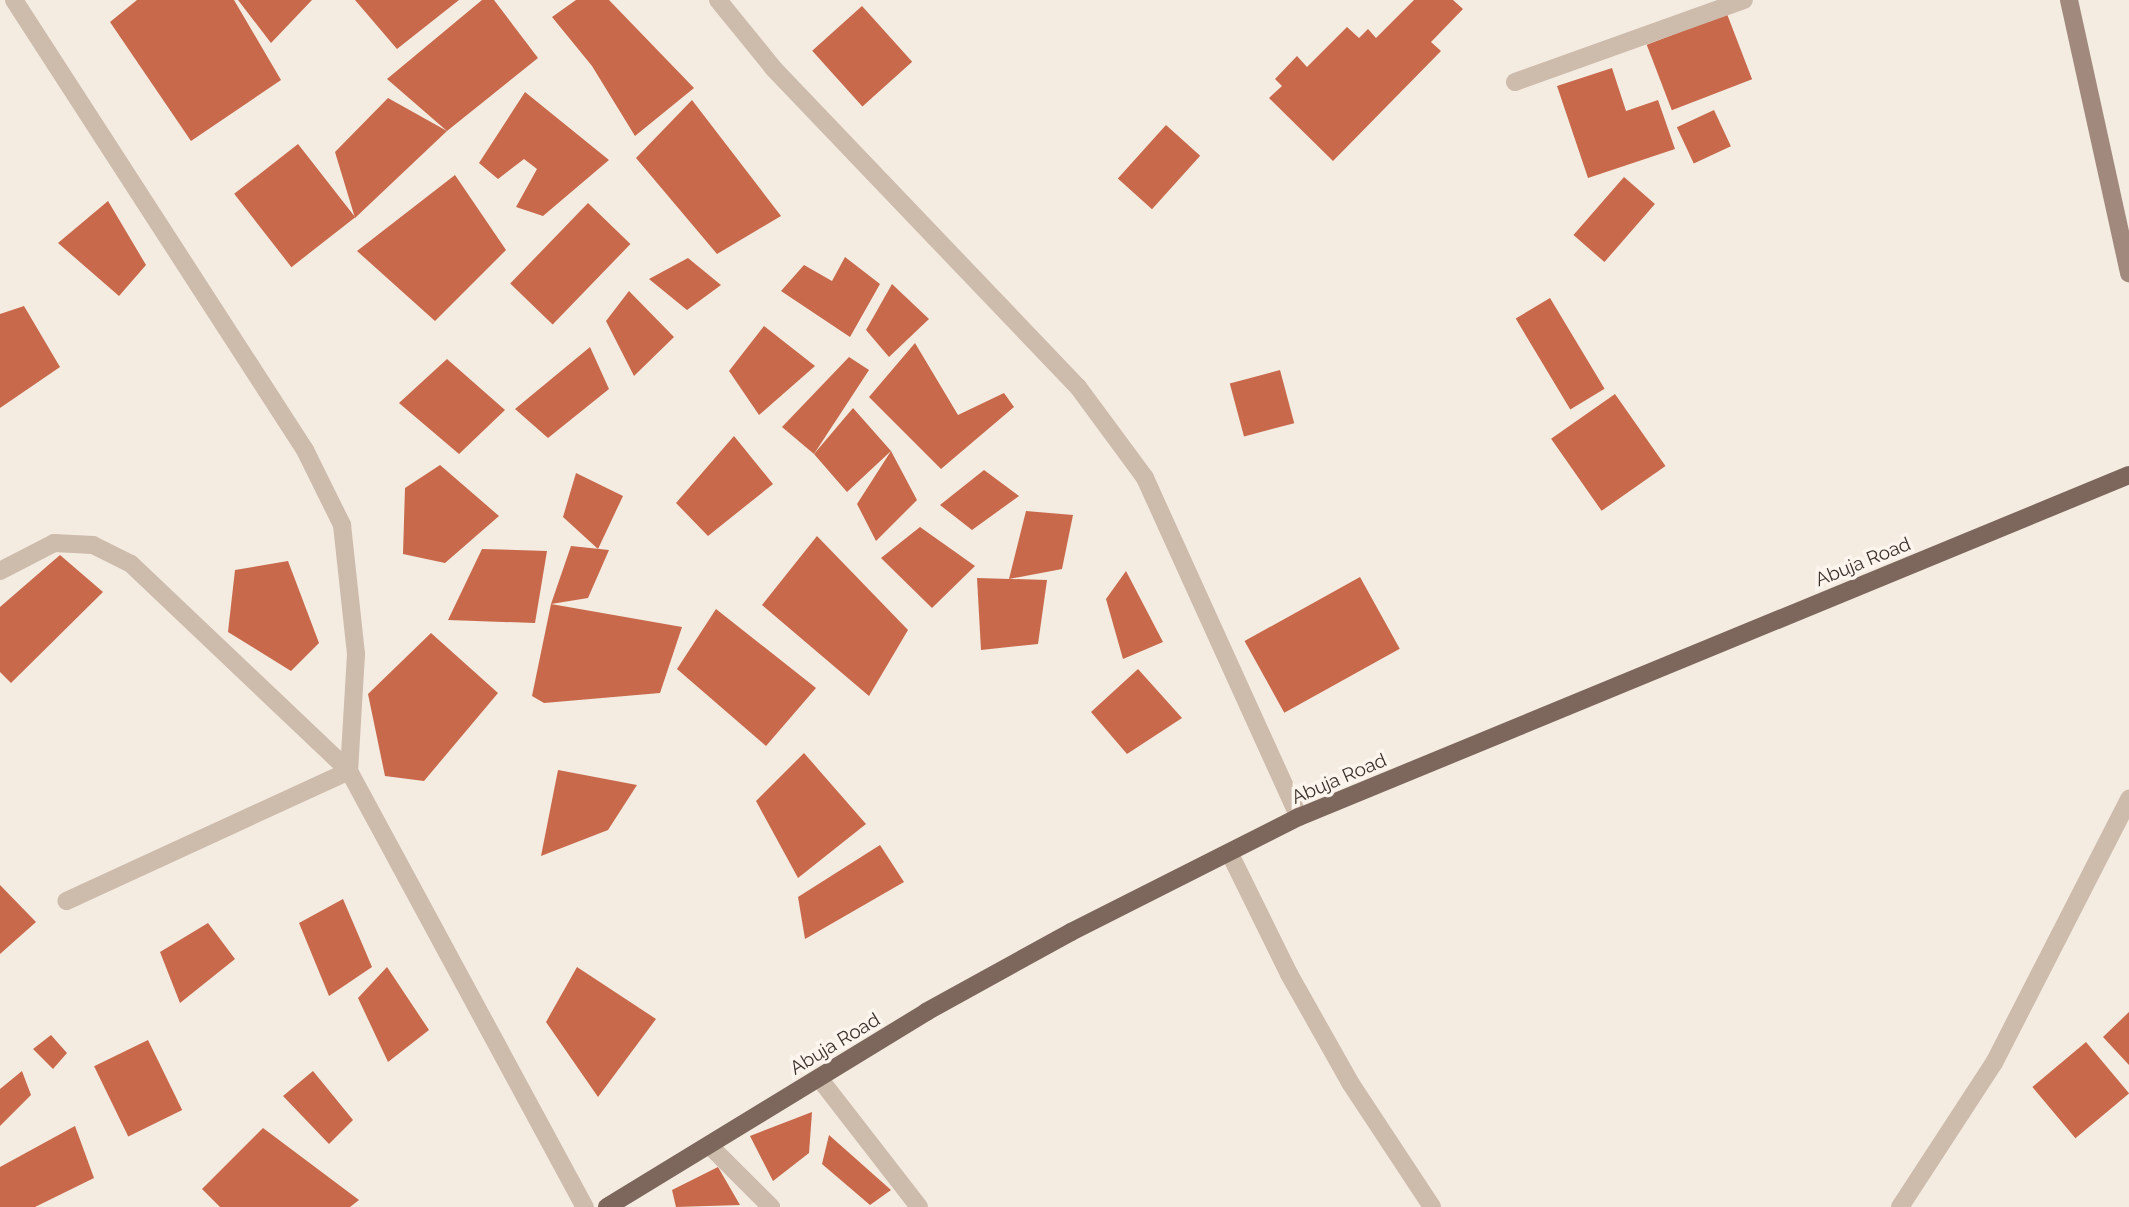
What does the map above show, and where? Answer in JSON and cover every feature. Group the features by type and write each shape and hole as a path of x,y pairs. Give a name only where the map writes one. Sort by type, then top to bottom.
{"main road":[{"name":"Abuja Road","path":"607,1207 819,1078 1059,939 1299,817 2129,475"}],"street":[{"path":"14,0 46,43 306,450 342,525 356,654 349,771"},
{"path":"718,0 774,69 1078,387 1144,478 1299,817"},
{"path":"1515,82 1744,0"},
{"path":"2069,0 2129,273"},
{"path":"0,571 54,543 93,545 131,564 349,771 585,1207"},
{"path":"66,901 349,771"},
{"path":"1900,1207 1994,1063 2129,799"},
{"path":"1230,853 1345,1073 1432,1207"},
{"path":"819,1078 919,1207"},
{"path":"709,1145 771,1207"}],"building":[{"path":"137,0 234,0 281,80 191,141 110,22"},
{"path":"238,0 312,0 271,43"},
{"path":"355,0 459,0 397,49"},
{"path":"482,0 494,0 538,58 447,131 387,79"},
{"path":"576,0 609,0 694,88 635,136 592,66 552,17"},
{"path":"1414,0 1453,0 1463,9 1431,42 1441,51 1333,161 1269,98 1282,86 1275,79 1297,56 1307,67 1347,27 1359,38 1368,29 1376,38"},
{"path":"862,6 912,62 862,107 812,51"},
{"path":"1727,14 1752,79 1672,110 1647,45"},
{"path":"1612,68 1626,111 1658,100 1675,149 1588,178 1557,86"},
{"path":"525,92 609,160 543,216 516,207 537,169 524,159 498,179 479,163"},
{"path":"388,98 447,131 355,218 335,152"},
{"path":"692,100 781,216 717,254 636,158"},
{"path":"1714,110 1731,146 1694,164 1677,127"},
{"path":"1166,125 1200,156 1152,209 1118,179"},
{"path":"298,144 355,217 291,267 234,194"},
{"path":"455,175 506,250 435,321 357,251"},
{"path":"1624,177 1655,204 1604,262 1573,235"},
{"path":"108,201 146,265 119,296 58,243"},
{"path":"588,203 630,244 553,325 510,284"},
{"path":"845,257 880,284 850,337 781,291 804,265 832,281"},
{"path":"688,258 721,285 687,310 649,279"},
{"path":"892,284 929,319 889,357 866,330"},
{"path":"629,291 674,337 634,376 606,321"},
{"path":"1550,298 1605,389 1570,409 1516,319"},
{"path":"24,306 60,367 0,408 0,314"},
{"path":"764,326 815,366 759,415 729,371"},
{"path":"915,343 958,415 1004,393 1014,407 941,469 869,397"},
{"path":"590,347 609,389 548,438 515,409"},
{"path":"849,357 869,370 814,454 782,427"},
{"path":"447,359 505,410 459,454 399,403"},
{"path":"1280,370 1294,423 1244,437 1230,383"},
{"path":"1615,394 1665,466 1602,511 1551,439"},
{"path":"853,408 891,451 847,492 814,454"},
{"path":"734,436 773,484 708,536 676,503"},
{"path":"891,451 917,500 876,541 857,504"},
{"path":"440,465 499,516 445,563 403,554 405,488"},
{"path":"984,470 1019,496 972,530 940,505"},
{"path":"576,473 623,496 598,549 563,517"},
{"path":"1026,511 1073,515 1062,569 1009,579"},
{"path":"920,527 975,566 932,608 881,558"},
{"path":"817,536 908,630 869,696 762,605"},
{"path":"571,546 609,550 588,598 551,604"},
{"path":"482,549 547,551 535,623 448,620"},
{"path":"60,555 103,592 11,683 0,672 0,607"},
{"path":"288,561 319,643 291,671 228,632 235,570"},
{"path":"1126,571 1163,642 1123,659 1106,599"},
{"path":"1360,577 1400,649 1284,713 1245,641"},
{"path":"977,578 1047,580 1038,644 981,650"},
{"path":"551,604 682,627 660,693 544,703 532,696"},
{"path":"716,609 816,688 766,746 677,669"},
{"path":"431,633 498,693 424,781 385,776 368,694"},
{"path":"1138,669 1182,718 1127,754 1091,712"},
{"path":"804,753 866,824 798,878 756,801"},
{"path":"558,770 637,785 608,830 541,856"},
{"path":"880,845 904,882 805,939 798,897"},
{"path":"0,885 36,922 0,954"},
{"path":"343,899 372,967 329,996 299,923"},
{"path":"208,923 235,959 180,1003 160,952"},
{"path":"387,967 429,1030 388,1062 358,998"},
{"path":"577,967 656,1019 598,1097 546,1022"},
{"path":"2129,1012 2129,1065 2103,1037"},
{"path":"51,1035 67,1053 53,1069 33,1049"},
{"path":"148,1040 182,1110 128,1136 94,1066"},
{"path":"2086,1042 2129,1093 2075,1138 2032,1087"},
{"path":"22,1071 31,1095 0,1126 0,1089"},
{"path":"313,1071 353,1120 329,1144 283,1096"},
{"path":"812,1112 809,1153 773,1181 750,1136"},
{"path":"75,1126 94,1178 35,1207 0,1207 0,1167"},
{"path":"263,1128 359,1200 350,1207 220,1207 202,1189"},
{"path":"829,1135 891,1190 870,1205 822,1164"},
{"path":"718,1167 740,1205 676,1207 672,1190"}]}
